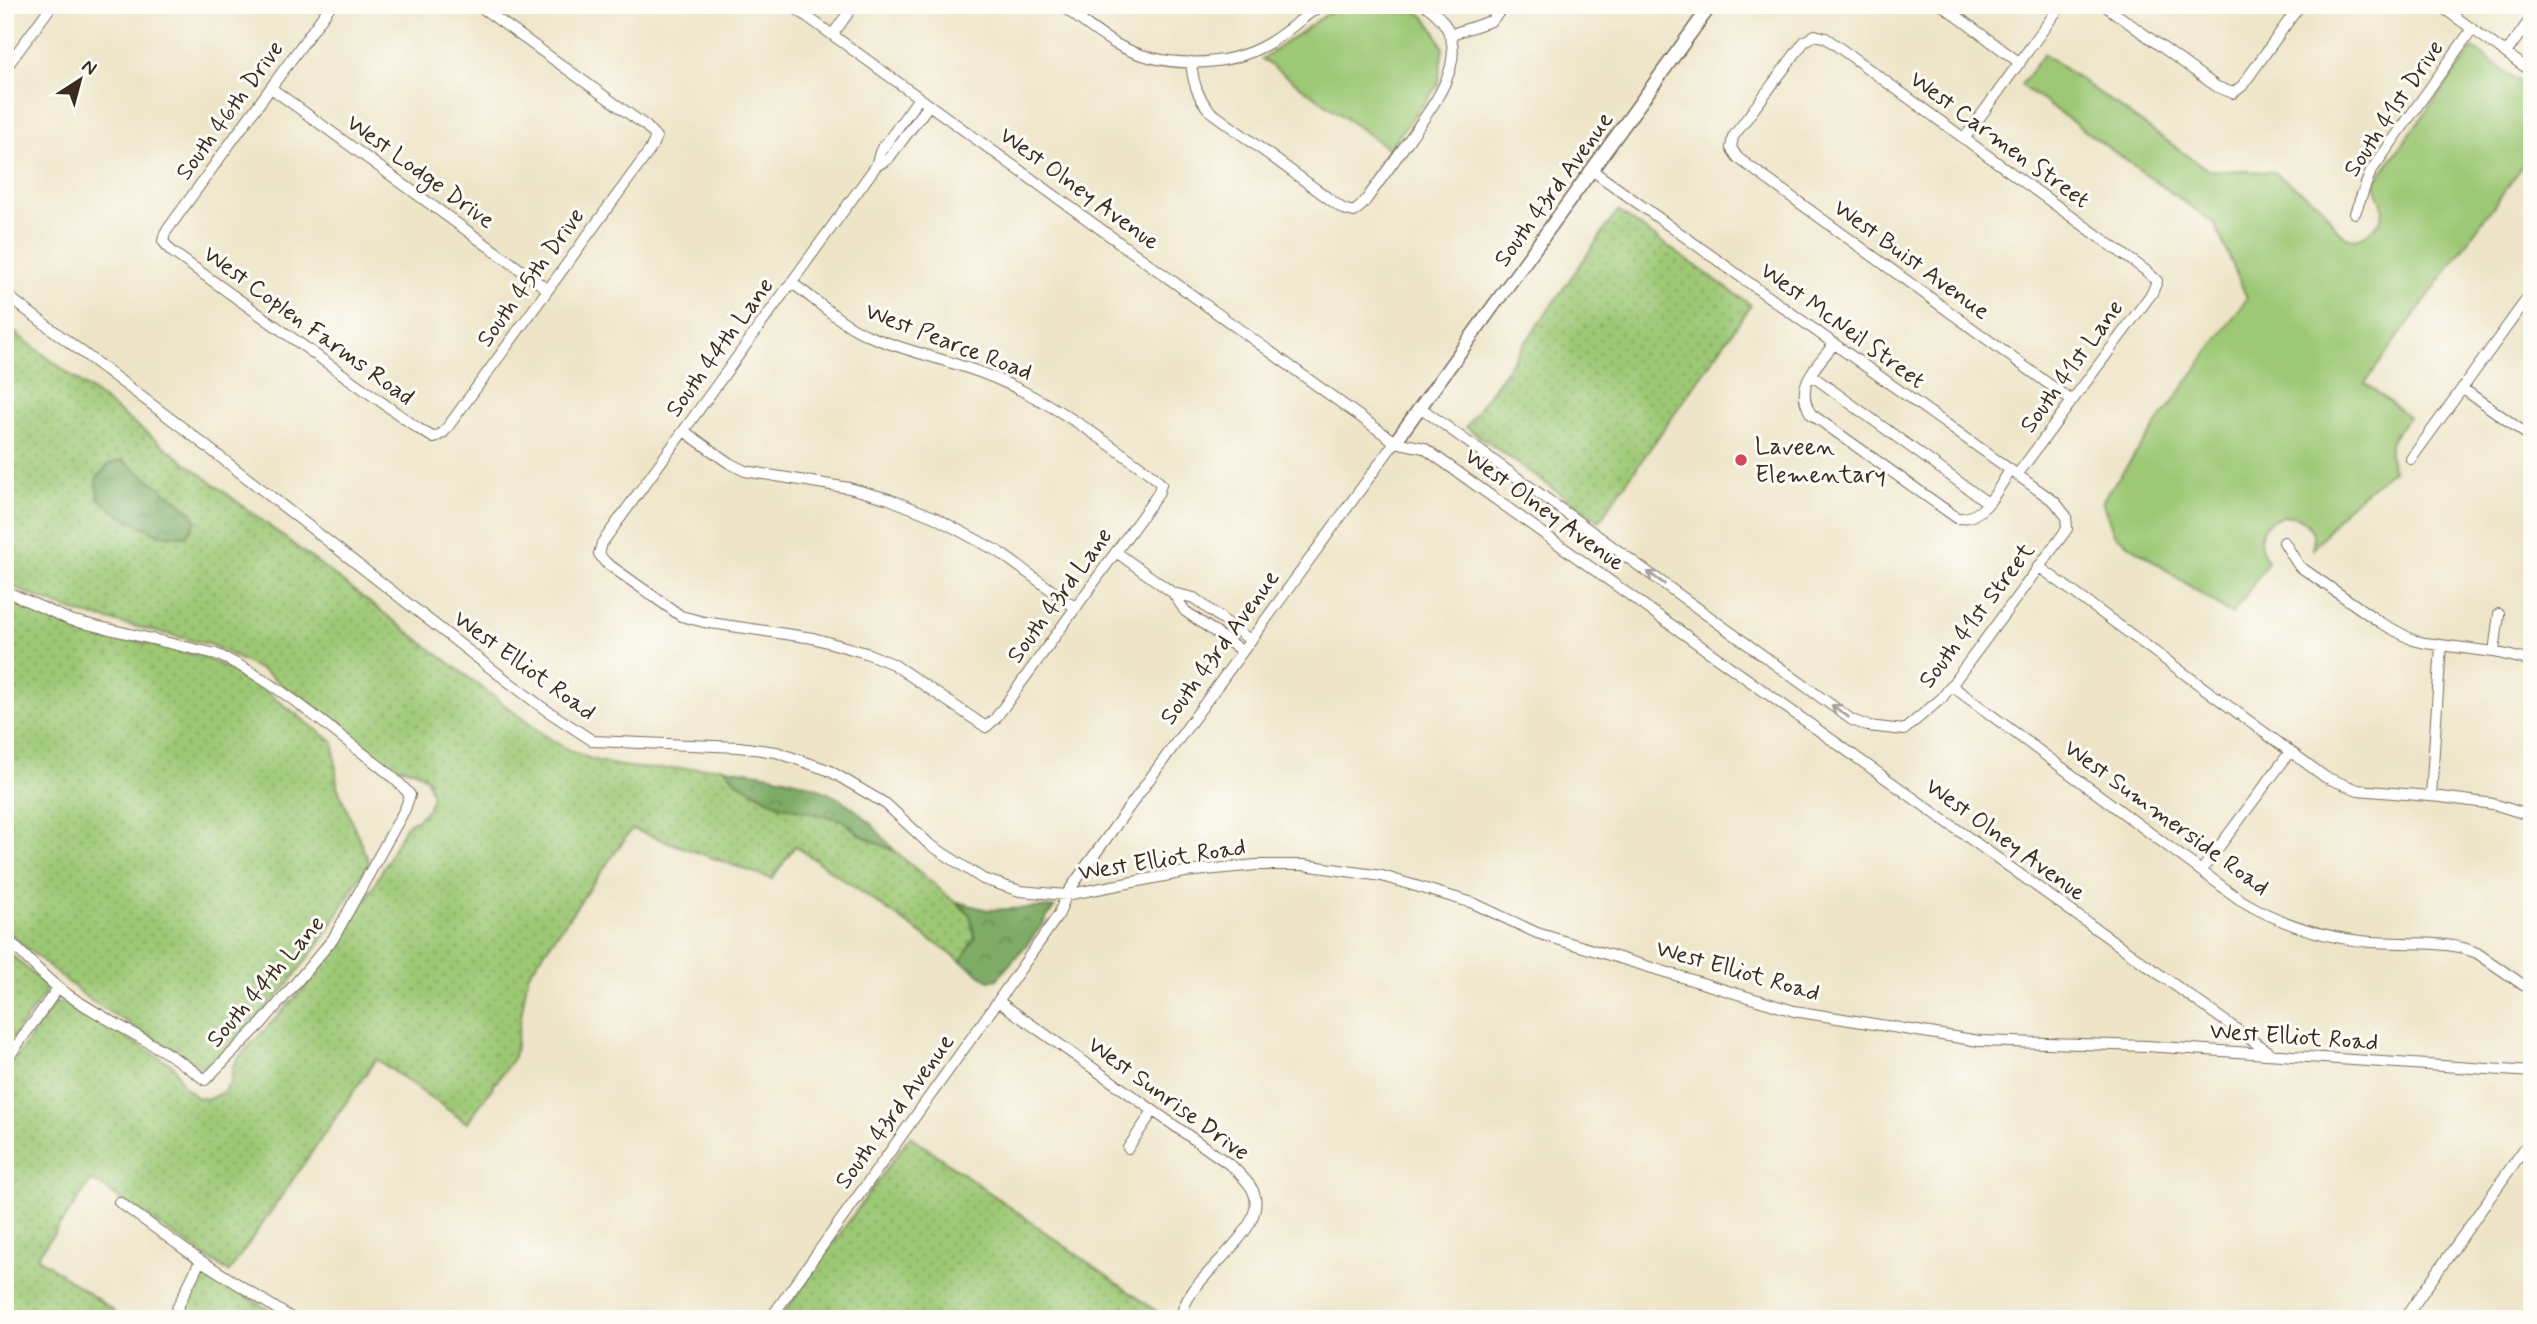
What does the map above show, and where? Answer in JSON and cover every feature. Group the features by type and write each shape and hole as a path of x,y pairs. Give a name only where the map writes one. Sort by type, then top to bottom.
{"street":[{"path":"6,67 52,5"},
{"name":"South 46th Drive","path":"163,241 165,233 331,5"},
{"name":"South 45th Drive","path":"434,438 444,432 650,150 656,137 646,126 478,5"},
{"name":"West Olney Avenue","path":"792,5 1395,442 1424,448 2272,1054"},
{"path":"833,34 854,5"},
{"path":"1061,5 1101,35 1126,49 1149,57 1191,62 1229,58 1268,44 1322,5"},
{"path":"1191,62 1195,88 1202,102 1343,209 1354,212 1363,204 1444,89 1452,66 1453,52 1449,35 1434,11 1425,5"},
{"path":"1449,35 1491,21 1506,5"},
{"name":"South 43rd Avenue","path":"770,1319 999,1002 1059,914 1066,895 1711,5"},
{"path":"1942,5 2020,63"},
{"path":"1964,139 2061,5"},
{"path":"2104,5 2217,87 2233,93 2242,86 2300,5"},
{"path":"2439,5 2532,72"},
{"path":"2506,53 2532,18"},
{"name":"South 41st Drive","path":"2355,213 2371,171 2472,29"},
{"name":"West Carmen Street","path":"1731,148 1733,137 1804,42 1815,35 1826,38 2157,281"},
{"name":"West Lodge Drive","path":"271,88 547,289"},
{"name":"South 44th Lane","path":"919,98 880,152 876,166 602,543 599,554 605,562 681,616 704,622 813,638 866,653 893,664 986,727"},
{"name":"South 44th Lane","path":"876,166 888,159 929,105"},
{"path":"894,132 903,139"},
{"name":"West Buist Avenue","path":"1731,148 1738,159 2072,401"},
{"name":"West McNeil Street","path":"1593,171 2014,472 2055,502 2067,516"},
{"name":"West Coplen Farms Road","path":"163,241 171,251 434,438"},
{"name":"South 41st Lane","path":"1988,503 2072,401 2152,293 2157,281"},
{"name":"West Pearce Road","path":"792,283 867,335 968,367 1034,397 1077,421 1161,484"},
{"path":"2411,459 2532,292"},
{"name":"West Elliot Road","path":"5,294 173,420 543,708 593,741 739,747 776,752 828,770 886,804 929,844 983,879 1020,891 1066,895 1185,872 1256,865 1304,864 1382,876 1474,903 1537,933 1794,1011 1979,1041 2146,1046 2532,1072"},
{"path":"1811,375 1988,503 1977,514 1957,519 1811,414 1804,401 1804,390 1811,375 1834,344"},
{"path":"2462,388 2532,438"},
{"name":"South 41st Street","path":"1421,408 1852,720 1868,726 1905,730 1942,698 2067,529 2067,516"},
{"path":"684,431 744,471 849,488 889,499 934,517 999,552 1076,608"},
{"name":"South 43rd Lane","path":"986,727 995,719 1076,608 1158,494 1161,484"},
{"path":"2284,542 2299,566 2381,623 2413,639 2532,661"},
{"path":"1116,552 1173,593 1185,611 1242,651"},
{"path":"2038,566 2325,776 2358,790 2493,804 2532,816"},
{"name":"South 44th Lane","path":"7,592 70,620 216,654 268,683 397,779 411,794 333,939 261,1024 205,1080 183,1063 58,988"},
{"path":"1173,593 1194,598 1251,640"},
{"path":"1202,623 1211,610"},
{"path":"2494,652 2499,614"},
{"path":"2431,796 2441,645"},
{"name":"West Summerside Road","path":"1952,685 2239,899 2281,921 2308,931 2345,939 2463,947 2477,953 2532,991"},
{"path":"2202,871 2290,752"},
{"path":"5,938 58,988 5,1062"},
{"name":"West Sunrise Drive","path":"999,1002 1233,1167 1255,1195 1256,1210 1245,1230 1185,1301 1181,1319"},
{"path":"1128,1148 1153,1111"},
{"path":"2404,1319 2532,1138"},
{"path":"119,1202 200,1261 293,1319"},
{"path":"172,1319 200,1261"}],"green space":[{"path":"1349,5 1397,5 1412,9 1425,17 1443,48 1438,85 1389,149 1262,59 1327,14"},
{"path":"2473,48 2532,91 2532,153 2365,383 2409,417 2391,441 2393,470 2345,509 2313,549 2313,534 2306,523 2289,516 2271,521 2261,536 2262,549 2268,562 2232,615 2114,534 2102,501 2247,298 2215,224 2021,85 2044,54 2208,170 2274,172 2322,206 2335,227 2346,237 2356,239 2366,235 2380,222 2383,213 2374,183"},
{"path":"1618,211 1751,305 1599,521 1466,427"},
{"path":"5,331 14,332 557,743 591,759 614,765 662,769 725,767 737,782 779,805 842,820 859,834 896,852 970,915 975,937 961,961 795,846 772,879 632,829 528,975 514,1057 467,1123 376,1059 229,1272 92,1180 37,1257 114,1311 109,1319 5,1319 5,1073 55,1003 67,1002 174,1066 183,1086 196,1097 209,1099 223,1092 231,1081 233,1066 239,1057 301,991 336,948 406,825 418,819 428,808 432,796 427,779 416,771 388,765 265,672 212,645 76,612 5,582"},
{"path":"123,460 191,511 196,521 186,536 160,535 119,515 98,498 96,479 109,464"},
{"path":"5,598 72,626 204,657 251,680 334,743 337,786 369,862 322,940 285,988 209,1066 204,1068 91,1001 5,930"},
{"path":"725,768 778,776 828,793 844,801 863,816 896,852 859,834 842,820 779,805 737,782"},
{"path":"958,902 988,910 1054,907 1033,937 997,979 989,981 961,961 975,937 970,915"},
{"path":"5,949 45,985 45,993 5,1049"},
{"path":"910,1136 1159,1313 1160,1319 779,1319"},
{"path":"207,1274 285,1319 180,1319"}],"place":[{"name":"Laveen Elementary","path":"1741,460"}]}
